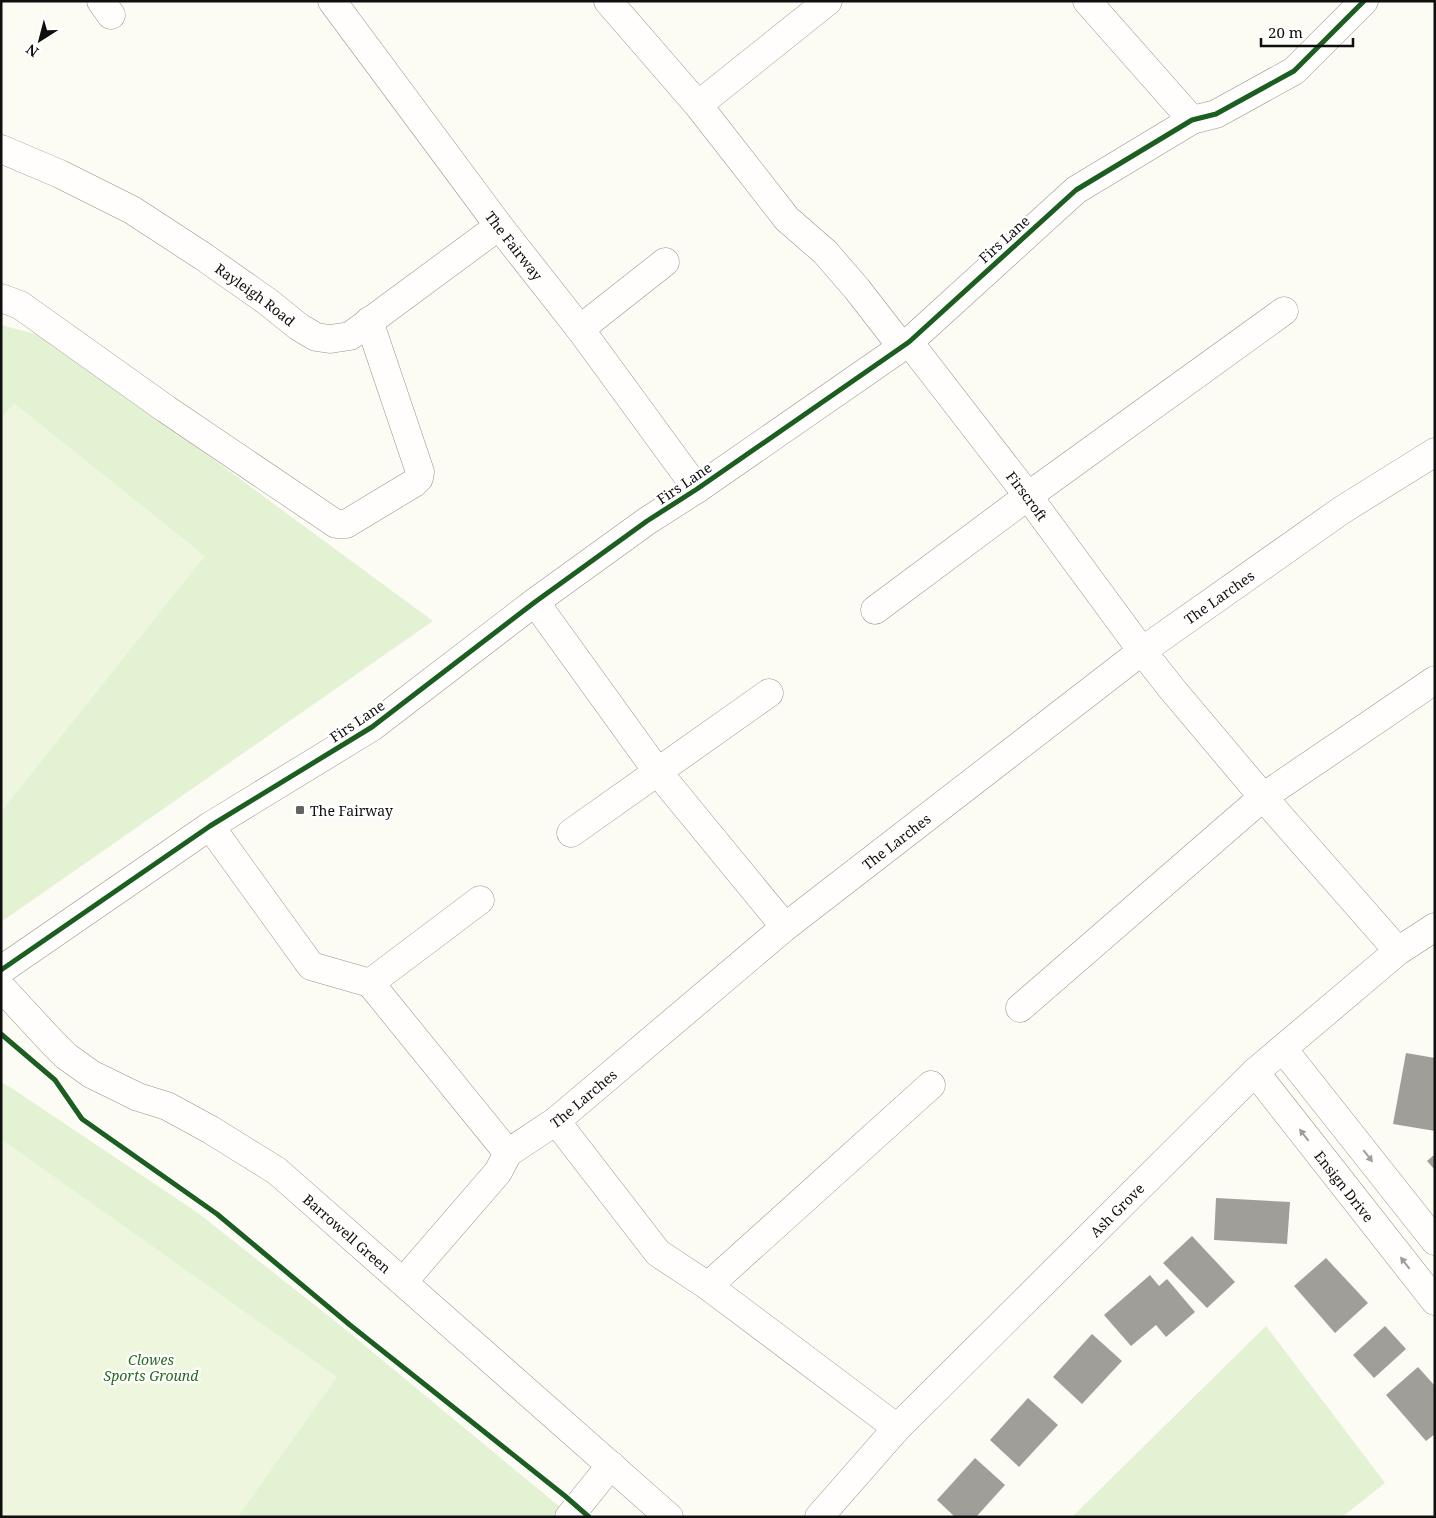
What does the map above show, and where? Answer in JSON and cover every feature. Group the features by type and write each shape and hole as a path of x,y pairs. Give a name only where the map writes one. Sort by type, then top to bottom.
{"street":[{"name":"The Fairway","path":"332,1 498,226 580,329 696,489"},
{"name":"Firscroft","path":"608,1 698,105 787,219 825,252 905,344 1028,496 1142,651 1262,797 1398,952"},
{"path":"698,105 828,1"},
{"path":"1086,1 1192,120"},
{"name":"Firs Lane","path":"1,970 210,826 372,727 535,602 647,521 905,344 1076,190 1192,120 1216,114 1294,71 1364,1"},
{"name":"Rayleigh Road","path":"1,149 60,174 132,210 268,302 299,328 316,337 330,339 350,336 498,226"},
{"path":"580,329 665,262"},
{"path":"1,298 20,305 166,409 341,525 346,524 414,483 419,478 420,472 369,321"},
{"path":"875,610 1028,496 1284,311"},
{"name":"The Larches","path":"403,1282 498,1172 508,1153 556,1120 785,927 1142,651 1342,510 1435,452"},
{"path":"535,602 657,771 785,927"},
{"path":"1020,1008 1262,797 1435,680"},
{"path":"571,833 769,693"},
{"path":"210,826 311,966 370,983 508,1153"},
{"path":"370,983 480,900"},
{"name":"Ash Grove","path":"819,1517 897,1428 1255,1072 1398,952 1435,927"},
{"name":"Barrowell Green","path":"1,987 45,1036 72,1061 91,1074 138,1097 167,1106 211,1130 277,1171 669,1517"},
{"path":"1283,1049 1435,1241"},
{"name":"Ensign Drive","path":"1255,1072 1435,1301"},
{"path":"708,1286 932,1085"},
{"path":"556,1120 658,1253 708,1286 897,1428"},
{"path":"570,1517 611,1465"}],"green space":[{"path":"1,325 47,337 433,621 1,922"},
{"path":"14,403 205,556 1,812 1,418"},
{"name":"Clowes Sports Ground","path":"1,1082 198,1213 340,1325 572,1517 1,1517"},
{"name":"Clowes Sports Ground","path":"1,1139 337,1377 238,1517 1,1517"},
{"path":"1266,1326 1385,1483 1342,1517 1072,1517"}],"building":[{"path":"1406,1053 1435,1058 1435,1131 1393,1124"},
{"path":"1435,1154 1435,1170 1427,1161"},
{"path":"1216,1198 1290,1202 1287,1244 1214,1240"},
{"path":"1192,1236 1235,1282 1207,1308 1163,1263"},
{"path":"1326,1258 1368,1303 1335,1333 1294,1286"},
{"path":"1150,1275 1159,1286 1167,1279 1195,1312 1166,1337 1156,1325 1131,1346 1104,1315"},
{"path":"1385,1326 1406,1349 1374,1378 1353,1355"},
{"path":"1092,1334 1122,1361 1082,1404 1053,1377"},
{"path":"1418,1367 1435,1386 1435,1434 1426,1441 1386,1395"},
{"path":"1028,1398 1058,1425 1019,1467 990,1440"},
{"path":"975,1458 1005,1485 976,1517 955,1517 937,1500"}],"cycle path":[{"path":"1,970 210,826 372,727 535,602 647,521 697,489 909,342 1076,190 1192,120 1216,114 1294,71 1364,1"},
{"path":"1,1034 55,1080 82,1119 217,1214 350,1325 589,1517"}],"place":[{"name":"The Fairway","path":"300,810"}]}
